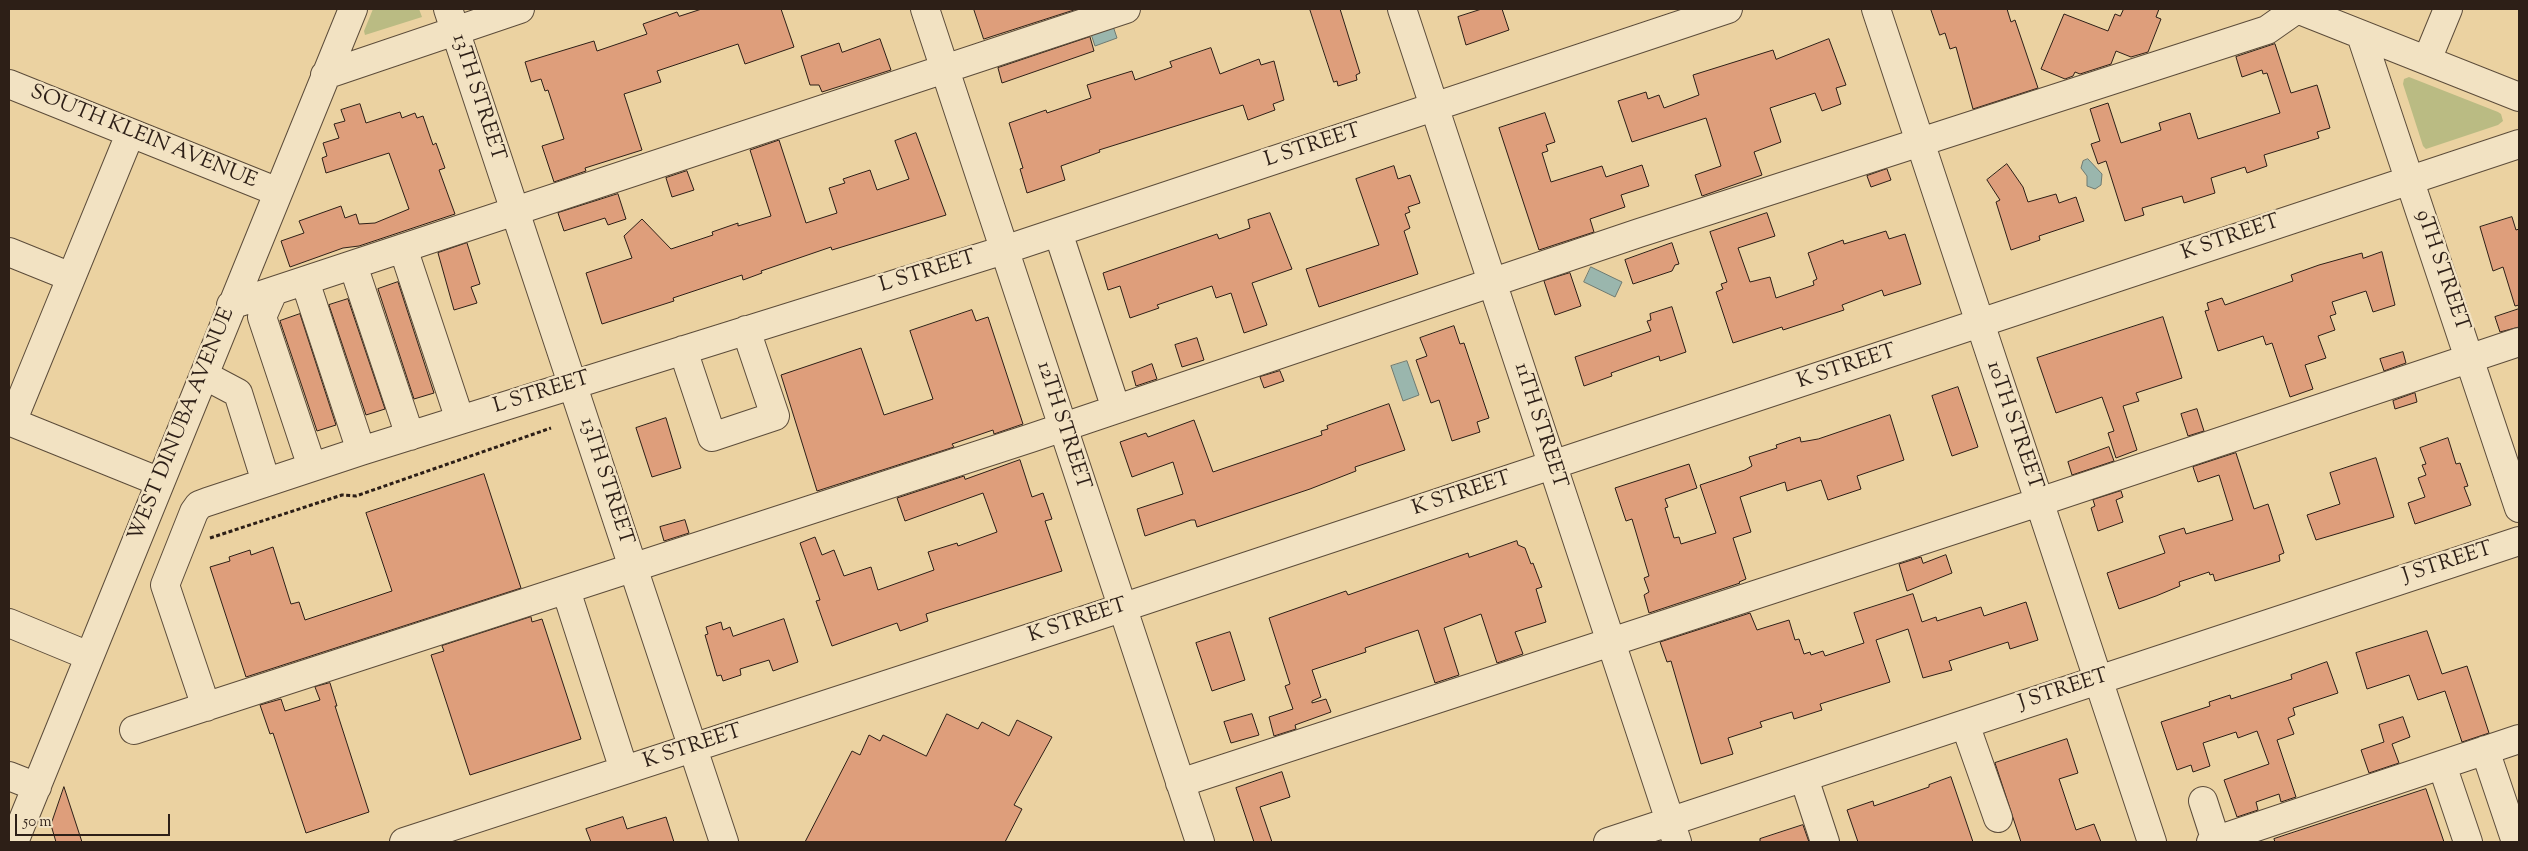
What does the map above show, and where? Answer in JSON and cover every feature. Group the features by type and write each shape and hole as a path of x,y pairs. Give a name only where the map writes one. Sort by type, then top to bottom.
{"street":[{"name":"WEST DINUBA AVENUE","path":"14,842 353,9"},
{"path":"325,75 451,20 520,9"},
{"name":"12TH STREET","path":"925,9 1200,842"},
{"path":"232,305 1126,9"},
{"name":"11TH STREET","path":"1402,9 1673,832"},
{"name":"L STREET","path":"206,707 166,593 167,576 199,505 361,451 1004,250 1728,9"},
{"name":"10TH STREET","path":"1876,9 2152,842"},
{"path":"134,730 1062,427 1491,282 2268,30 2297,9 2519,98"},
{"path":"2427,60 2448,9"},
{"name":"13TH STREET","path":"451,20 724,842"},
{"name":"9TH STREET","path":"2361,34 2519,508"},
{"name":"SOUTH KLEIN AVENUE","path":"9,84 278,192"},
{"path":"130,134 10,421 160,482"},
{"name":"K STREET","path":"404,842 1122,608 2519,144"},
{"path":"1058,232 1116,409"},
{"path":"403,248 460,420"},
{"path":"9,252 70,277"},
{"path":"353,265 410,436"},
{"path":"305,281 361,451"},
{"path":"273,292 262,317 312,467"},
{"path":"683,350 712,437 775,416 746,330"},
{"path":"1180,783 2039,502 2519,342"},
{"path":"204,375 238,393 266,482"},
{"name":"J STREET","path":"1608,842 1673,832 1804,778 2519,541"},
{"path":"566,590 624,770"},
{"path":"9,623 89,656"},
{"path":"1965,724 1998,818"},
{"path":"2203,802 2213,841 2519,739"},
{"path":"2485,750 2516,842"},
{"path":"2442,765 2468,842"},
{"path":"9,776 37,787"},
{"path":"1804,778 1825,842"}],"path":[{"path":"207,538 342,495 356,496 551,428"}],"green space":[{"path":"373,9 419,9 422,17 365,35 364,31"},
{"path":"2409,77 2498,112 2501,114 2503,121 2498,125 2426,149 2423,146 2403,84 2404,79"}],"water":[{"path":"1113,26 1117,38 1095,46 1091,34"},
{"path":"2088,159 2102,174 2101,185 2095,189 2087,186 2087,176 2081,168 2083,161"},
{"path":"1591,267 1622,282 1615,297 1584,282"},
{"path":"1407,361 1419,395 1403,401 1391,366"}],"building":[{"path":"702,9 781,9 794,47 745,64 738,44 657,71 661,82 624,94 642,150 585,168 586,171 554,182 542,146 564,139 548,90 545,91 541,79 531,82 525,62 594,41 597,51 647,34 643,24 677,12 679,16"},
{"path":"974,9 1077,9 984,39"},
{"path":"1310,9 1340,9 1360,73 1356,75 1357,80 1338,86 1337,81 1334,82"},
{"path":"1482,9 1502,9 1509,30 1466,45 1458,17"},
{"path":"1931,9 2007,9 2011,22 2015,20 2038,88 1973,109 1956,47 1950,49 1945,33 1940,35"},
{"path":"2124,9 2159,9 2156,17 2161,19 2148,52 2131,57 2116,51 2111,64 2080,74 2075,72 2073,76 2065,79 2041,69 2064,14 2108,31 2115,14 2120,16"},
{"path":"1090,37 1094,51 1002,83 998,68"},
{"path":"880,39 891,70 822,92 819,85 810,85 801,56 839,43 842,52"},
{"path":"1829,39 1846,85 1836,88 1841,104 1822,111 1815,93 1770,108 1781,142 1754,152 1762,175 1702,196 1695,175 1721,166 1706,118 1632,142 1618,101 1646,92 1648,99 1659,95 1664,108 1699,95 1693,75 1773,50 1776,59"},
{"path":"2275,44 2291,93 2317,85 2330,128 2317,132 2319,138 2264,155 2267,166 2247,173 2245,167 2211,178 2215,193 2184,203 2182,196 2142,208 2144,215 2125,221 2106,161 2098,164 2091,144 2100,141 2090,109 2108,103 2121,143 2161,130 2159,123 2190,113 2198,139 2280,113 2267,73 2263,74 2262,70 2242,77 2236,57"},
{"path":"1211,48 1220,74 1259,59 1261,65 1274,61 1284,100 1273,104 1275,110 1248,120 1243,105 1099,150 1100,152 1061,166 1065,180 1027,193 1020,169 1023,168 1009,123 1046,110 1047,113 1091,98 1087,85 1132,71 1135,80 1172,67 1170,62"},
{"path":"360,104 366,123 400,112 402,118 415,113 417,118 423,116 433,145 436,143 445,168 439,170 455,214 359,246 343,248 290,267 281,241 304,233 299,221 341,206 345,218 356,214 359,224 375,223 409,209 389,153 326,173 322,158 327,156 323,143 339,138 334,124 345,121 341,110"},
{"path":"1545,113 1555,142 1546,145 1548,151 1542,153 1551,182 1602,166 1606,177 1642,165 1649,186 1621,195 1625,207 1590,219 1594,232 1539,250 1499,128"},
{"path":"916,133 946,215 832,250 831,247 761,271 762,273 743,280 742,275 673,298 674,301 602,324 586,273 632,258 624,236 642,219 671,249 713,235 712,232 738,223 738,226 771,216 750,150 779,140 806,223 837,213 829,188 845,183 843,179 870,170 877,190 909,179 895,141"},
{"path":"2007,164 2023,187 2028,202 2056,194 2059,203 2076,197 2084,221 2039,236 2040,240 2011,250 1996,202 2000,200 1987,180"},
{"path":"1394,166 1398,179 1410,175 1420,203 1408,207 1410,212 1405,214 1410,228 1404,231 1418,274 1319,307 1306,269 1379,245 1356,179"},
{"path":"1887,169 1891,180 1871,187 1867,176"},
{"path":"687,171 694,190 672,197 666,178"},
{"path":"618,194 626,219 608,225 605,218 564,231 558,213"},
{"path":"1270,213 1292,269 1252,283 1267,325 1244,333 1231,293 1216,298 1212,286 1157,305 1159,308 1130,318 1120,286 1108,290 1103,273 1217,234 1219,239 1250,228 1248,220"},
{"path":"1767,213 1775,236 1738,248 1750,282 1770,277 1776,298 1814,285 1813,281 1817,279 1808,253 1843,240 1844,244 1886,231 1889,239 1905,234 1921,284 1884,296 1882,290 1842,305 1844,310 1783,330 1782,327 1733,343 1716,292 1723,289 1721,284 1727,282 1710,232"},
{"path":"2512,217 2516,230 2519,229 2519,305 2515,306 2503,267 2493,271 2480,227"},
{"path":"467,243 480,284 471,287 477,303 454,310 438,253"},
{"path":"1672,243 1679,264 1675,265 1672,271 1633,284 1625,260"},
{"path":"2382,252 2395,305 2373,312 2366,291 2332,302 2336,314 2330,316 2335,330 2318,336 2326,358 2305,365 2313,389 2290,397 2272,343 2266,345 2263,336 2218,351 2205,311 2209,310 2207,303 2222,298 2225,305 2293,281 2291,275 2319,265 2362,253 2363,258"},
{"path":"1570,273 1581,306 1555,315 1544,281"},
{"path":"398,282 434,393 414,399 378,289"},
{"path":"348,299 385,409 366,415 329,305"},
{"path":"1672,307 1686,352 1660,361 1659,356 1611,373 1612,376 1584,386 1575,357 1651,331 1647,321 1651,320 1650,314"},
{"path":"2519,309 2519,327 2500,332 2495,317"},
{"path":"972,310 976,321 988,317 1023,424 994,434 993,430 952,444 954,447 817,491 781,375 861,348 884,415 933,399 910,331"},
{"path":"300,314 336,425 317,431 280,321"},
{"path":"2163,317 2182,378 2136,393 2139,401 2123,406 2137,450 2116,458 2108,433 2114,431 2102,397 2056,413 2037,358"},
{"path":"1454,326 1460,344 1464,343 1489,418 1477,422 1480,432 1452,441 1439,400 1431,403 1416,360 1427,356 1420,338"},
{"path":"1197,338 1204,360 1182,367 1175,345"},
{"path":"2403,352 2406,363 2384,371 2380,359"},
{"path":"1152,364 1157,379 1136,386 1132,372"},
{"path":"1280,371 1284,381 1264,388 1260,377"},
{"path":"1958,387 1978,447 1952,456 1932,396"},
{"path":"2415,393 2417,402 2395,409 2393,401"},
{"path":"1389,404 1405,450 1355,467 1356,471 1310,489 1197,527 1195,520 1191,520 1145,536 1137,509 1183,494 1173,462 1132,477 1120,442 1146,433 1148,437 1194,420 1213,472 1322,435 1321,431 1328,429 1327,426"},
{"path":"2197,409 2204,431 2188,436 2181,414"},
{"path":"1890,415 1904,460 1857,476 1861,489 1828,500 1821,480 1787,491 1785,482 1740,497 1751,532 1733,538 1746,579 1740,583 1649,613 1644,595 1649,592 1644,578 1649,576 1632,519 1626,521 1615,488 1689,464 1697,488 1665,499 1668,507 1665,508 1674,538 1679,537 1681,544 1716,533 1700,485 1745,470 1752,466 1749,457 1777,448 1776,445 1800,437 1801,442 1818,439"},
{"path":"666,418 681,468 652,477 636,428"},
{"path":"2448,438 2456,464 2460,463 2468,486 2464,487 2471,505 2415,524 2408,503 2425,497 2418,478 2426,475 2422,465 2426,464 2420,448"},
{"path":"2109,447 2114,461 2072,475 2068,462"},
{"path":"2236,453 2254,509 2268,504 2284,553 2279,555 2280,561 2215,581 2213,574 2210,575 2209,572 2179,582 2180,586 2119,609 2107,573 2165,553 2159,536 2184,528 2186,534 2233,520 2219,475 2198,482 2193,467"},
{"path":"2376,458 2394,517 2316,540 2307,515 2340,504 2330,473"},
{"path":"1020,460 1032,497 1043,493 1052,519 1045,521 1062,571 926,614 928,621 900,631 897,623 832,646 816,601 820,600 800,543 815,537 822,555 834,550 844,576 871,567 878,590 934,570 928,552 957,543 958,546 997,532 983,493 905,521 897,498 964,476 965,479"},
{"path":"484,474 521,588 246,677 210,567 230,561 229,557 250,550 251,555 273,547 291,604 299,602 305,620 392,591 366,513"},
{"path":"2121,491 2123,497 2116,500 2123,522 2098,531 2091,508 2095,506 2093,500"},
{"path":"685,520 689,533 664,541 660,527"},
{"path":"1517,541 1518,545 1525,548 1542,587 1536,589 1546,622 1515,632 1523,654 1497,663 1481,614 1444,628 1459,675 1435,683 1418,630 1365,648 1366,652 1312,670 1321,697 1312,701 1312,703 1326,699 1331,712 1295,725 1296,729 1274,736 1269,717 1293,709 1285,686 1290,684 1269,618 1346,591 1348,595 1468,553 1469,557"},
{"path":"1946,555 1952,573 1907,591 1899,564 1921,557 1923,563"},
{"path":"1913,594 1922,622 1936,617 1937,621 1981,607 1984,616 2026,602 2038,640 2010,649 2008,642 1949,661 1952,670 1923,678 1908,629 1876,640 1890,682 1820,704 1822,710 1794,719 1792,712 1760,722 1762,727 1728,738 1733,754 1701,764 1671,661 1667,662 1660,642 1750,613 1757,630 1789,620 1795,640 1799,639 1804,654 1810,652 1811,655 1823,651 1825,656 1864,643 1854,613"},
{"path":"531,617 532,622 542,619 581,739 470,775 431,655 444,651 442,646"},
{"path":"784,619 798,662 773,671 769,660 740,669 741,675 723,681 721,675 717,676 705,635 708,634 706,627 721,622 723,630 730,627 733,636"},
{"path":"2427,631 2442,674 2467,666 2489,733 2462,742 2445,691 2418,700 2409,675 2367,689 2356,653"},
{"path":"1230,632 1245,680 1212,691 1196,643"},
{"path":"2327,662 2338,693 2293,708 2295,715 2288,718 2294,734 2277,740 2296,797 2281,802 2279,794 2256,802 2258,810 2237,817 2224,780 2269,764 2257,731 2238,738 2236,732 2203,743 2210,766 2193,772 2191,765 2177,770 2161,722 2210,706 2209,702 2230,695 2231,699 2292,679 2291,675"},
{"path":"330,683 337,706 335,706 369,812 306,833 273,733 270,734 260,705 281,699 285,711 320,700 315,687"},
{"path":"947,714 978,729 982,722 1009,736 1017,720 1052,737 1014,805 1022,809 1005,842 805,842 852,751 860,755 869,735 880,741 883,735 926,756"},
{"path":"1252,714 1259,735 1231,743 1224,722"},
{"path":"2403,717 2410,737 2392,744 2399,763 2369,773 2361,750 2384,742 2379,725"},
{"path":"2067,739 2078,773 2059,779 2076,830 2094,824 2101,842 2021,842 1995,763"},
{"path":"1282,772 1290,797 1260,807 1272,842 1254,842 1236,788"},
{"path":"1951,777 1973,842 1858,842 1847,810 1873,801 1874,806 1929,787 1929,785"},
{"path":"64,787 82,842 56,842 51,825"},
{"path":"2426,789 2444,842 2275,842 2274,839"},
{"path":"623,817 627,829 666,817 674,842 591,842 586,829"},
{"path":"1803,825 1809,842 1760,842 1760,839"}]}
